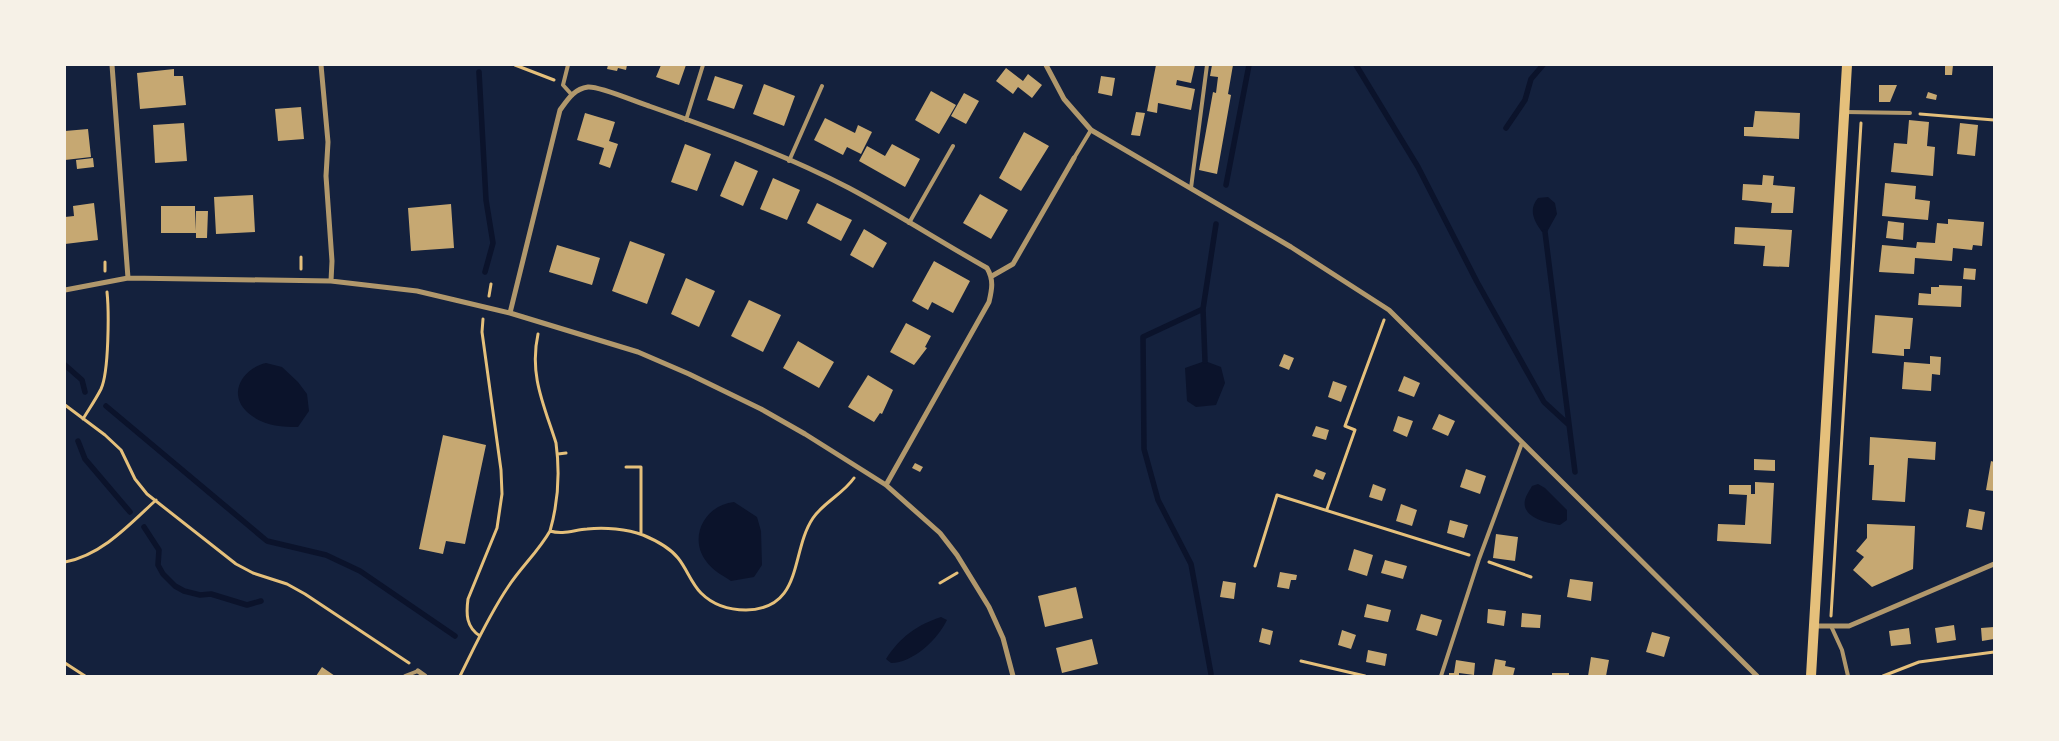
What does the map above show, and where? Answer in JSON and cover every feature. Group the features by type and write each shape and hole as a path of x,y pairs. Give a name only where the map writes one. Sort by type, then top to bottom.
{"main road":[{"path":"1811,676 1847,65"}],"street":[{"path":"112,65 128,278"},
{"path":"321,65 328,142 326,176 332,261 331,281"},
{"path":"1046,65 1064,99 1091,130 1291,247 1390,310 1756,676"},
{"path":"510,313 560,110 578,90 590,87 686,120 789,161 849,188 987,268 992,276 992,290 989,302 886,485"},
{"path":"992,276 1013,264 1074,158"},
{"path":"65,290 128,278 331,281 417,291 510,313 638,352 703,380 805,434 886,485 940,533 957,555 989,607 1003,638 1013,676"},
{"path":"1813,626 1849,626 1994,564"},
{"path":"418,671 425,676"}],"lane":[{"path":"568,65 563,85 572,95"},
{"path":"686,120 703,65"},
{"path":"1190,188 1207,65"},
{"path":"789,161 822,86"},
{"path":"1844,112 1910,113"},
{"path":"1074,158 1091,130"},
{"path":"909,223 953,146"},
{"path":"1441,676 1478,559 1522,443"},
{"path":"1831,626 1842,650 1848,676"},
{"path":"405,676 418,671"}],"path":[{"path":"515,65 563,85"},
{"path":"1831,626 1862,111"},
{"path":"1910,113 1994,120"},
{"path":"83,419 101,388 105,376 109,310 105,262"},
{"path":"480,636 469,626 467,605 471,587 497,528 502,494 501,470 482,332 491,284"},
{"path":"1327,509 1355,430 1345,426 1390,310"},
{"path":"460,676 509,585 542,545 550,531 557,490 558,454 535,378 534,353 541,322"},
{"path":"65,405 105,435 120,450 135,479 147,494 236,564 253,573 287,584 305,594 405,659 418,671"},
{"path":"558,454 566,453"},
{"path":"626,468 640,467 641,534"},
{"path":"550,531 560,534 590,529 617,529 641,534 658,543 678,558 701,593 715,603 737,610 760,608 784,594 792,581 803,536 814,516 848,486"},
{"path":"1255,566 1277,494 1531,577"},
{"path":"65,562 76,560 111,542 156,500"},
{"path":"940,583 951,577"},
{"path":"1883,676 1919,662 1994,652"},
{"path":"1301,661 1365,676"},
{"path":"65,662 85,676"}],"water":[{"path":"1548,197 1555,203 1557,214 1547,232 1542,232 1533,215 1533,207 1538,198"},
{"path":"1205,361 1221,367 1225,383 1216,405 1196,407 1187,401 1185,368"},
{"path":"266,363 282,367 298,382 307,394 309,411 298,427 278,426 258,420 241,405 238,397 240,382 251,370"},
{"path":"1538,484 1545,488 1567,510 1567,520 1560,525 1536,518 1527,511 1525,506 1526,496 1532,486"},
{"path":"734,502 757,517 761,531 762,565 754,577 731,581 717,572 706,561 701,552 699,533 702,524 715,509 724,504"},
{"path":"941,617 947,620 938,635 924,649 899,662 891,663 886,659 903,638 924,624"}],"building":[{"path":"608,65 627,65 626,70 618,68 617,71 607,69"},
{"path":"661,65 686,65 679,85 656,77"},
{"path":"1156,65 1195,65 1191,83 1177,80 1176,85 1195,89 1191,110 1158,103 1157,113 1147,111"},
{"path":"1212,65 1233,65 1228,94 1231,95 1217,174 1199,170 1213,92 1216,93 1218,77 1210,76"},
{"path":"1945,65 1953,65 1952,75 1945,75"},
{"path":"1006,68 1023,81 1028,74 1042,85 1032,98 1018,87 1013,94 996,81"},
{"path":"174,69 174,76 183,76 186,105 140,109 137,73"},
{"path":"715,76 743,85 734,109 707,100"},
{"path":"1101,76 1115,78 1112,96 1098,93"},
{"path":"764,84 795,96 784,126 753,114"},
{"path":"1879,85 1897,85 1890,102 1879,102"},
{"path":"931,91 956,105 939,134 915,120"},
{"path":"1928,92 1937,95 1936,100 1926,98"},
{"path":"964,93 979,101 966,124 951,116"},
{"path":"301,107 304,139 278,141 275,109"},
{"path":"1755,111 1800,113 1799,139 1744,136 1744,127 1753,127"},
{"path":"1136,112 1145,113 1140,136 1131,135"},
{"path":"585,113 615,122 609,141 618,144 610,168 599,164 604,148 577,140"},
{"path":"825,118 855,133 858,125 872,132 861,154 847,147 843,155 814,140"},
{"path":"1909,120 1929,122 1927,146 1935,147 1933,176 1891,172 1894,143 1907,144"},
{"path":"184,123 187,161 155,163 153,125"},
{"path":"1960,123 1978,125 1975,156 1957,154"},
{"path":"88,129 91,157 65,160 65,131"},
{"path":"1024,132 1049,146 1021,191 999,178"},
{"path":"685,144 711,154 697,191 671,182"},
{"path":"892,144 920,159 905,187 859,161 867,146 885,156"},
{"path":"93,158 94,167 77,169 76,160"},
{"path":"735,161 758,171 743,206 720,196"},
{"path":"1763,175 1774,176 1773,185 1795,187 1793,213 1771,213 1772,203 1742,200 1743,184 1762,185"},
{"path":"773,178 800,190 787,220 760,209"},
{"path":"1885,183 1916,186 1915,199 1930,201 1928,220 1882,216"},
{"path":"980,194 1008,210 991,239 963,223"},
{"path":"253,195 255,232 216,234 214,197"},
{"path":"94,203 98,240 65,244 65,217 74,216 73,206"},
{"path":"817,203 852,220 841,241 807,223"},
{"path":"451,204 454,248 411,251 408,208"},
{"path":"161,206 195,206 195,231 196,211 208,211 207,238 196,238 196,233 161,233"},
{"path":"1948,219 1984,222 1982,246 1973,245 1972,250 1953,248 1952,261 1915,258 1914,274 1879,272 1882,245 1916,248 1917,242 1935,243 1937,223 1948,224"},
{"path":"1888,221 1904,223 1903,240 1886,238"},
{"path":"1735,227 1792,230 1789,267 1763,266 1765,246 1734,244"},
{"path":"864,229 887,243 873,268 850,255"},
{"path":"630,241 665,254 647,304 612,291"},
{"path":"557,245 600,258 592,285 549,272"},
{"path":"934,261 970,281 953,313 932,302 928,310 912,301"},
{"path":"1964,268 1976,269 1975,280 1963,279"},
{"path":"686,278 715,291 699,327 671,314"},
{"path":"1939,285 1962,286 1961,307 1918,305 1919,293 1931,294 1931,287 1939,287"},
{"path":"749,300 781,315 763,352 731,336"},
{"path":"1875,315 1913,318 1910,349 1904,349 1904,356 1872,353"},
{"path":"906,323 931,336 925,347 927,348 914,365 890,352"},
{"path":"798,341 834,362 819,388 783,368"},
{"path":"1284,354 1294,358 1289,370 1279,366"},
{"path":"1930,356 1941,357 1940,375 1932,374 1931,391 1902,389 1904,362 1930,364"},
{"path":"868,375 893,390 882,414 880,413 874,422 848,407"},
{"path":"1404,376 1420,383 1414,397 1398,391"},
{"path":"1333,381 1347,386 1341,402 1328,397"},
{"path":"1439,414 1455,421 1448,436 1432,429"},
{"path":"1398,416 1413,421 1407,437 1393,431"},
{"path":"1316,426 1329,430 1326,440 1312,436"},
{"path":"443,435 486,445 465,544 446,541 443,554 419,549"},
{"path":"1870,437 1936,442 1935,460 1908,458 1905,502 1872,500 1874,465 1869,465"},
{"path":"1754,459 1775,460 1775,471 1754,470"},
{"path":"1991,461 1994,462 1994,491 1986,490"},
{"path":"915,463 923,467 920,472 912,468"},
{"path":"1316,469 1326,473 1323,480 1313,476"},
{"path":"1466,469 1486,476 1480,494 1460,487"},
{"path":"1755,482 1774,483 1771,544 1717,541 1718,524 1745,525 1747,495 1729,494 1729,485 1751,485 1751,494 1755,494"},
{"path":"1373,484 1386,489 1382,501 1369,497"},
{"path":"1401,504 1417,510 1412,526 1396,521"},
{"path":"1969,509 1985,512 1982,530 1966,527"},
{"path":"1450,520 1468,525 1464,538 1447,533"},
{"path":"1867,524 1915,526 1913,569 1872,587 1853,570 1864,557 1856,551 1867,538"},
{"path":"1496,534 1518,537 1515,561 1493,558"},
{"path":"1354,549 1373,555 1367,576 1348,570"},
{"path":"1385,560 1407,566 1403,579 1381,573"},
{"path":"1280,572 1297,575 1296,580 1291,580 1289,589 1277,587"},
{"path":"1570,579 1593,582 1591,601 1567,597"},
{"path":"1223,581 1236,583 1234,599 1220,597"},
{"path":"1076,587 1083,618 1045,627 1038,596"},
{"path":"1367,604 1391,610 1388,622 1364,617"},
{"path":"1488,609 1506,611 1504,626 1487,623"},
{"path":"1522,613 1541,615 1540,628 1521,627"},
{"path":"1421,614 1442,620 1437,636 1416,630"},
{"path":"1954,625 1956,640 1937,643 1935,628"},
{"path":"1994,627 1994,639 1982,641 1981,628"},
{"path":"1262,628 1273,631 1270,645 1259,642"},
{"path":"1909,628 1911,644 1891,646 1889,631"},
{"path":"1342,630 1356,635 1351,649 1338,645"},
{"path":"1652,632 1670,637 1664,657 1646,652"},
{"path":"1092,639 1098,664 1062,673 1056,648"},
{"path":"1368,650 1387,654 1385,666 1366,662"},
{"path":"1591,657 1609,660 1606,676 1588,676"},
{"path":"1495,659 1506,661 1505,666 1515,668 1513,676 1492,676"},
{"path":"1456,660 1475,663 1474,675 1459,673 1459,676 1449,676 1449,673 1454,673"},
{"path":"322,667 335,676 316,676"},
{"path":"1552,673 1569,673 1569,676 1552,676"}],"waterway":[{"path":"1226,185 1249,65"},
{"path":"1356,65 1418,167 1477,282 1544,402 1569,425"},
{"path":"1506,128 1525,100 1531,79 1543,65"},
{"path":"479,72 486,200 493,243 485,272"},
{"path":"1211,674 1191,564 1158,500 1144,449 1143,337 1203,309 1216,224"},
{"path":"1545,232 1575,472"},
{"path":"1203,309 1205,361"},
{"path":"65,365 82,380 85,392"},
{"path":"106,406 267,541 326,555 360,571 455,636"},
{"path":"78,441 85,459 130,512"},
{"path":"144,527 159,550 158,565 163,574 175,586 184,591 200,595 211,594 247,605 261,601"}]}
